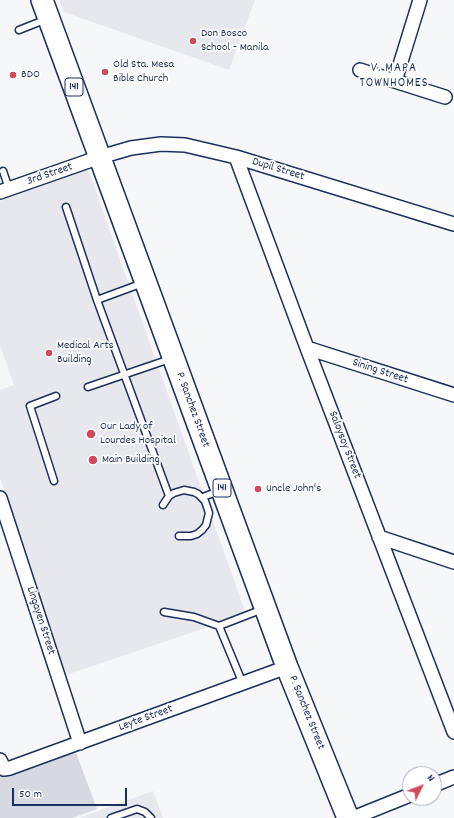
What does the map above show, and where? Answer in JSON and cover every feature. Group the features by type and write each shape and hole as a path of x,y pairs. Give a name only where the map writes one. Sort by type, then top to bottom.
{"main road":[{"name":"P. Sanchez Street","path":"45,9 174,358 219,505 266,608 287,667 348,818"}],"street":[{"path":"395,81 420,0"},
{"path":"360,70 445,98"},
{"name":"Dupil Street","path":"100,157 131,148 161,144 185,145 236,156 454,224"},
{"name":"Saloysoy Street","path":"236,156 307,348 454,732"},
{"name":"3rd Street","path":"4,190 100,157"},
{"name":"Sining Street","path":"307,348 454,395"},
{"name":"Lingayen Street","path":"0,498 80,743"},
{"path":"379,537 454,562"},
{"name":"Leyte Street","path":"2,765 10,768 287,667"},
{"path":"442,782 454,777"},
{"path":"353,818 402,798"}],"lane":[{"path":"19,30 45,9"},
{"path":"3,171 4,190"},
{"path":"66,207 124,374 169,496"},
{"path":"98,300 146,282"},
{"path":"88,387 174,358"},
{"path":"54,481 30,406 56,396"},
{"path":"163,506 169,496 184,490 194,492 219,505"},
{"path":"202,497 207,504 219,505"},
{"path":"179,536 185,537 197,534 206,525 219,505"},
{"path":"164,612 194,617 219,626 266,608"},
{"path":"219,626 243,684"},
{"path":"111,818 129,810 137,809 145,812 151,818"}],"shaded area":[{"name":"Don Bosco School - Manila","path":"59,0 255,0 229,70 64,12"},
{"name":"Our Lady of Lourdes Hospital","path":"88,169 246,614 66,675 0,478 0,390 14,385 0,345 0,201"},
{"path":"75,750 97,809 72,818 0,818 0,778"},
{"path":"153,791 163,818 79,818"}],"place":[{"name":"Don Bosco School - Manila","path":"193,41"},
{"name":"Old Sta. Mesa Bible Church","path":"105,72"},
{"name":"BDO","path":"13,75"},
{"name":"Medical Arts Building","path":"49,353"},
{"name":"Our Lady of Lourdes Hospital","path":"91,434"},
{"name":"Main Building","path":"93,460"},
{"name":"Uncle John's","path":"258,489"}],"district":[{"name":"V. MAPA TOWNHOMES","path":"394,76"}]}
